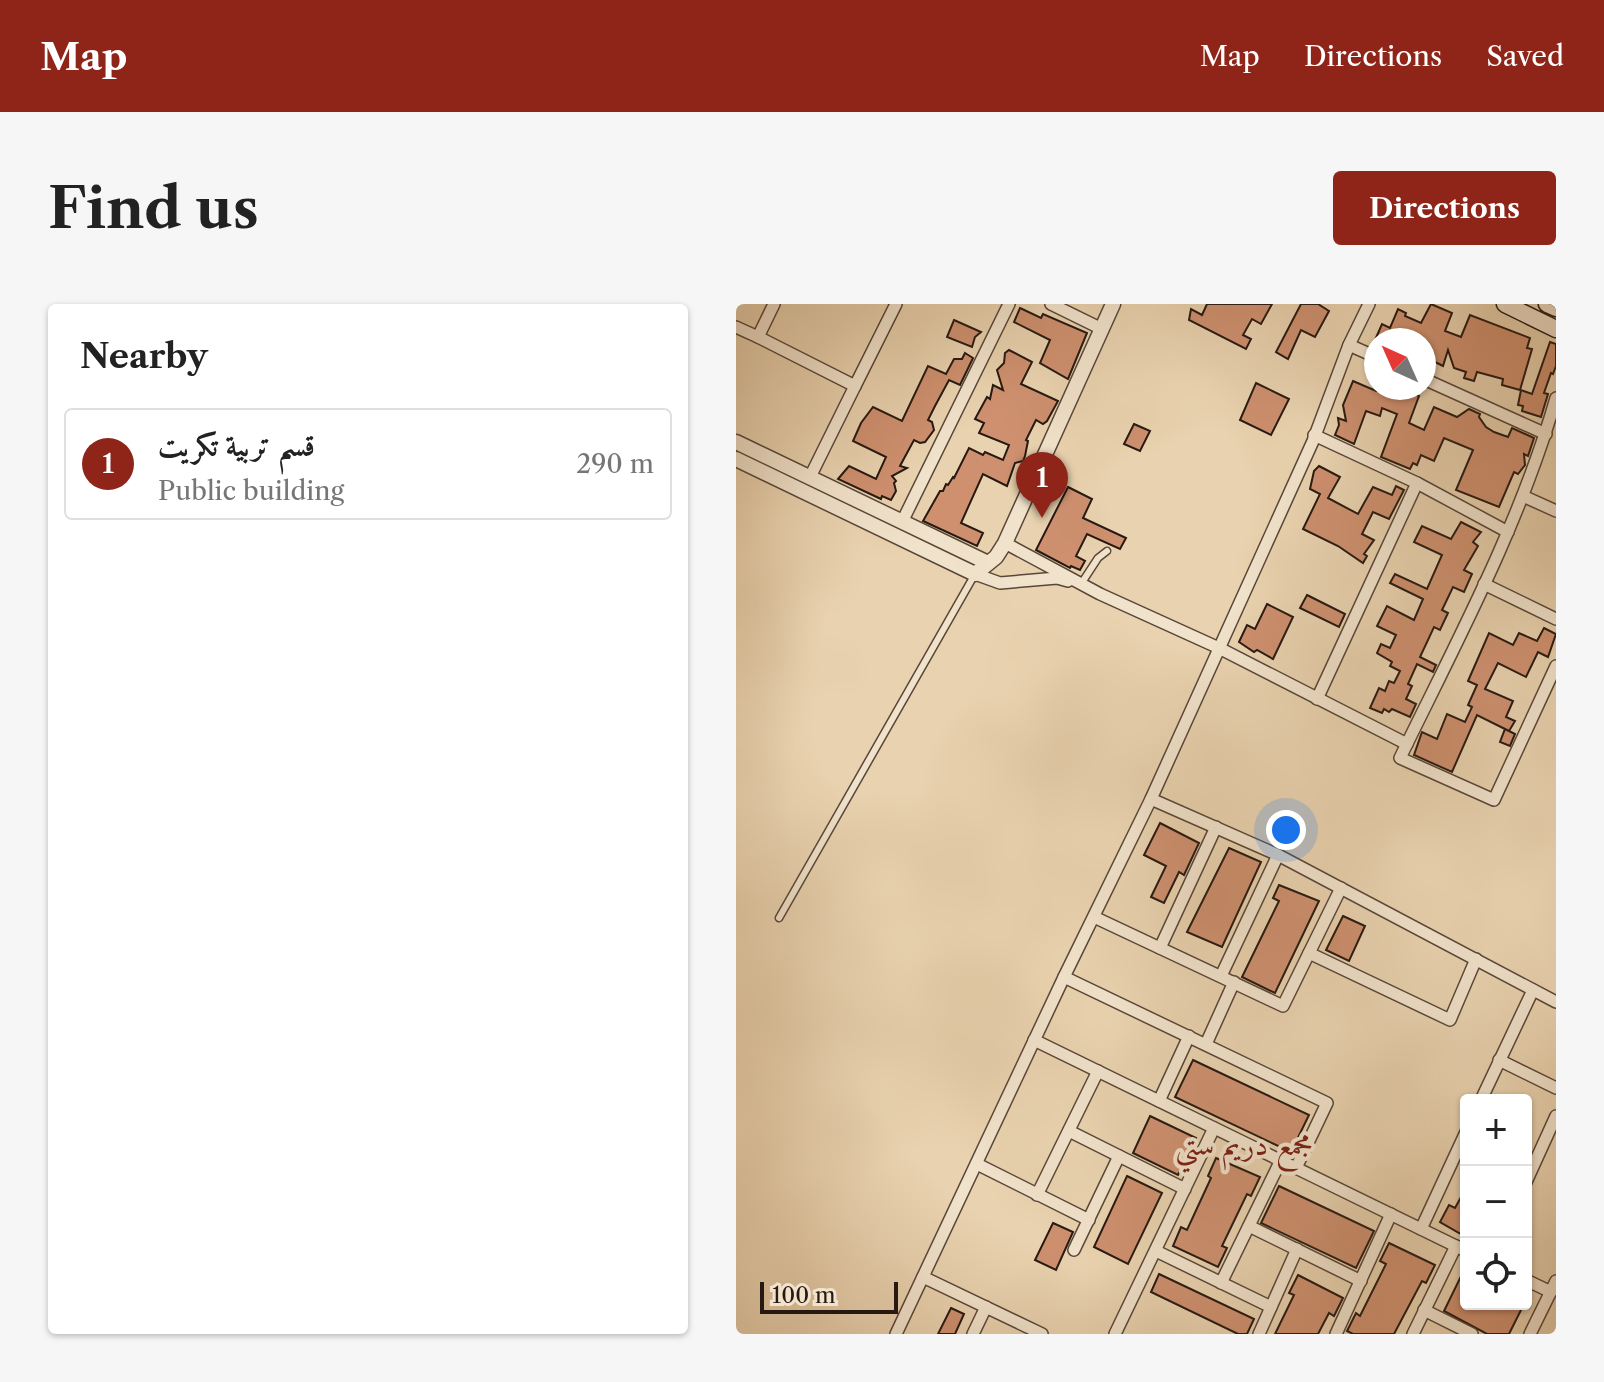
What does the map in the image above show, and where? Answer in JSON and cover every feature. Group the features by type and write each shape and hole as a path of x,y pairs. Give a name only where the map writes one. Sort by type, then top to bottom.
{"main road":[{"path":"1505,304 1556,329"},
{"path":"1547,304 1556,308"}],"street":[{"path":"758,337 774,304"},
{"path":"810,477 896,304"},
{"path":"902,522 1009,304"},
{"path":"1051,304 1102,329"},
{"path":"975,574 1005,543 1113,304"},
{"path":"896,1334 1151,799 1314,435 1349,345 1369,304"},
{"path":"736,327 855,386"},
{"path":"1349,345 1364,352"},
{"path":"1436,384 1546,434"},
{"path":"1556,398 1546,434 1508,532 1400,758 1494,800 1556,666"},
{"path":"1314,435 1417,483 1508,532"},
{"path":"736,442 988,563"},
{"path":"736,459 975,574 1000,583 1057,578 1081,584"},
{"path":"1317,699 1417,483"},
{"path":"1523,496 1556,511"},
{"path":"1005,543 1081,584 1219,648 1407,744"},
{"path":"1484,584 1556,619"},
{"path":"1151,799 1278,855 1556,1002"},
{"path":"1160,948 1216,827"},
{"path":"1221,976 1278,855"},
{"path":"1094,917 1283,1006 1341,888"},
{"path":"1309,953 1450,1020 1476,959"},
{"path":"1064,977 1327,1103 1296,1168"},
{"path":"1206,1044 1234,982"},
{"path":"1484,1094 1533,990"},
{"path":"1159,1101 1189,1036"},
{"path":"1034,1040 1460,1248"},
{"path":"1499,1060 1556,1088"},
{"path":"1037,1195 1098,1071"},
{"path":"1532,1169 1556,1116"},
{"path":"1115,1334 1214,1128"},
{"path":"1069,1131 1185,1189"},
{"path":"1421,1229 1460,1145"},
{"path":"1074,1250 1119,1156"},
{"path":"1221,1283 1281,1160"},
{"path":"977,1164 1089,1220"},
{"path":"1336,1334 1391,1214"},
{"path":"1249,1226 1361,1281"},
{"path":"1259,1334 1297,1249"},
{"path":"1413,1334 1460,1250"},
{"path":"1156,1251 1271,1307"},
{"path":"923,1277 1042,1334"},
{"path":"1530,1334 1553,1287 1532,1282"},
{"path":"973,1334 986,1307"},
{"path":"1424,1310 1455,1330 1472,1334"}],"lane":[{"path":"1081,584 1098,558 1107,551"},
{"path":"779,918 975,574"}],"building":[{"path":"1207,304 1272,304 1261,324 1252,319 1243,335 1251,339 1246,349 1189,320 1191,309 1202,315"},
{"path":"1301,304 1318,304 1329,311 1315,337 1301,330 1288,359 1276,352"},
{"path":"1431,304 1452,313 1445,331 1461,337 1470,315 1530,338 1527,348 1532,349 1520,390 1502,385 1503,379 1477,372 1474,381 1464,378 1466,372 1454,368 1448,350 1443,366 1436,362 1436,328 1390,328 1398,309 1421,323"},
{"path":"1020,308 1041,318 1043,314 1087,333 1068,379 1040,363 1050,340 1014,322"},
{"path":"954,320 981,332 975,337 972,347 947,337"},
{"path":"1550,342 1556,344 1556,366 1544,393 1548,394 1541,417 1522,411 1523,406 1518,405 1521,390 1532,394"},
{"path":"1009,350 1032,362 1021,384 1058,401 1047,421 1043,424 1036,420 1026,440 1023,461 1015,463 1007,486 983,474 961,523 983,533 977,546 923,521 940,491 954,478 969,448 1003,460 1009,445 979,433 984,423 975,419 987,397 990,399 993,385 1003,390 997,370 1004,363 1005,353"},
{"path":"965,353 973,358 960,385 949,380 928,420 932,422 934,430 925,442 914,440 900,466 907,468 892,476 896,481 896,491 891,500 882,496 881,499 838,479 849,466 876,479 886,457 853,441 861,423 873,407 902,421 928,366 946,374 954,359 962,359"},
{"path":"1353,381 1364,386 1364,400 1418,400 1409,423 1424,430 1434,407 1457,417 1469,409 1480,414 1486,427 1494,432 1508,437 1512,428 1534,438 1528,456 1524,454 1525,465 1518,474 1514,472 1499,507 1456,490 1473,450 1444,438 1434,461 1421,455 1417,465 1413,463 1410,469 1381,457 1397,414 1382,408 1380,416 1366,411 1354,444 1335,435 1338,418 1346,421 1343,405"},
{"path":"1256,383 1289,399 1271,435 1240,420"},
{"path":"1134,424 1150,431 1140,451 1124,444"},
{"path":"1319,466 1340,477 1328,498 1358,514 1373,487 1392,495 1396,486 1404,490 1389,519 1373,512 1362,534 1374,540 1364,554 1367,556 1363,563 1338,546 1303,529 1320,494 1310,489 1314,471"},
{"path":"1068,487 1092,499 1083,518 1126,538 1120,549 1087,534 1076,556 1085,561 1080,570 1036,550"},
{"path":"1461,522 1481,532 1473,542 1478,546 1464,570 1472,574 1464,592 1453,587 1442,610 1448,613 1440,630 1434,627 1420,657 1436,665 1433,672 1417,664 1408,684 1412,686 1406,699 1416,704 1410,717 1392,709 1389,712 1384,709 1382,713 1370,708 1379,688 1385,691 1389,681 1394,683 1400,671 1377,653 1381,644 1390,648 1396,635 1377,626 1387,606 1414,620 1423,599 1390,583 1395,574 1427,589 1442,555 1414,542 1422,526 1451,539"},
{"path":"1307,595 1345,614 1339,627 1300,608"},
{"path":"1267,604 1293,617 1273,659 1239,642 1247,625 1255,629"},
{"path":"1544,628 1556,634 1548,657 1538,652 1526,677 1498,663 1485,689 1513,701 1506,717 1515,721 1509,731 1515,734 1510,746 1500,742 1505,729 1477,715 1452,772 1414,755 1422,732 1437,739 1447,714 1465,722 1477,685 1468,681 1489,633 1513,645 1519,633 1537,641"},
{"path":"1160,823 1199,843 1184,875 1179,872 1164,903 1151,897 1166,866 1144,855"},
{"path":"1229,848 1261,862 1222,947 1187,932"},
{"path":"1279,885 1319,901 1275,993 1242,977 1279,901 1273,898"},
{"path":"1343,916 1365,926 1349,961 1326,950"},
{"path":"1193,1060 1309,1115 1291,1152 1175,1097"},
{"path":"1150,1116 1196,1138 1178,1175 1133,1153"},
{"path":"1216,1158 1260,1177 1251,1196 1247,1194 1222,1246 1227,1248 1218,1267 1173,1246 1181,1227 1187,1230 1211,1178 1208,1176"},
{"path":"1127,1176 1162,1193 1128,1264 1094,1247"},
{"path":"1279,1186 1374,1231 1356,1268 1261,1223"},
{"path":"1460,1199 1460,1234 1440,1222 1449,1205 1455,1208"},
{"path":"1053,1223 1073,1232 1056,1270 1035,1260"},
{"path":"1389,1243 1435,1265 1426,1283 1422,1281 1394,1334 1353,1334 1347,1331 1356,1313 1360,1316 1386,1264 1380,1261"},
{"path":"1159,1274 1254,1319 1247,1334 1238,1334 1151,1292"},
{"path":"1298,1275 1343,1298 1334,1316 1329,1313 1318,1334 1275,1334 1294,1295 1289,1293"},
{"path":"1460,1278 1460,1310 1521,1310 1509,1334 1487,1334 1444,1311"},
{"path":"951,1308 964,1314 955,1334 938,1334"}],"place":[{"name":"قسم تربية تكريت","path":"1042,518"}],"district":[{"name":"مجمع دريم ستي","path":"1244,1144"}]}
